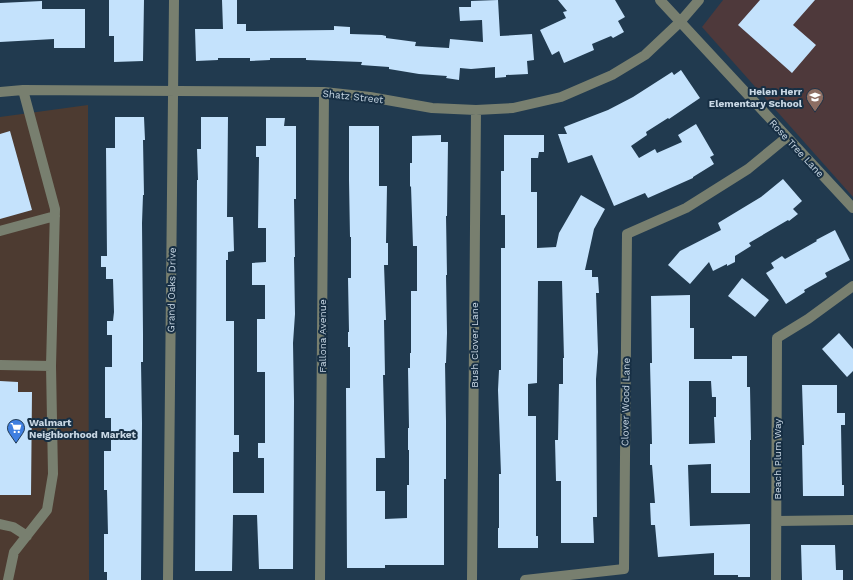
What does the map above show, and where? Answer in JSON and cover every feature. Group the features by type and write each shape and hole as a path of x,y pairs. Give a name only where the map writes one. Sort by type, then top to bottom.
{"street":[{"name":"Grand Oaks Drive","path":"168,580 174,0"},
{"name":"Rose Tree Lane","path":"660,0 853,208"},
{"name":"Shatz Street","path":"0,92 23,90 324,92 370,97 432,108 476,110 513,108 561,97 612,74 646,55 680,22 699,0"},
{"path":"8,580 14,552 47,510 53,474 51,366 55,209 23,90"},
{"name":"Fallona Avenue","path":"320,580 324,92"},
{"name":"Bush Clover Lane","path":"472,580 476,110"},
{"name":"Clover Wood Lane","path":"525,580 624,569 627,234 686,208 748,170 787,136"},
{"path":"0,231 55,216"},
{"name":"Beach Plum Way","path":"776,580 777,338 808,319 853,286"},
{"path":"0,365 51,366"},
{"path":"777,521 853,520"},
{"path":"0,524 13,527 27,536"}],"shaded area":[{"name":"Helen Herr Elementary School","path":"723,0 853,0 853,197 702,27"},
{"path":"88,105 89,580 0,580 0,117"}],"building":[{"path":"109,0 144,0 143,61 114,62 114,36 109,36"},
{"path":"222,0 237,0 237,24 246,24 246,31 334,30 334,26 350,27 350,34 382,35 386,36 386,38 416,42 415,46 449,48 450,39 483,42 482,20 460,21 459,7 471,7 471,1 498,0 500,36 532,34 534,60 527,61 528,74 506,75 506,77 495,78 495,67 471,69 460,68 459,80 446,78 447,76 419,74 389,69 389,67 361,65 362,62 306,60 306,58 270,58 270,60 250,61 250,58 218,58 218,60 196,61 195,29 223,29"},
{"path":"558,0 615,0 625,17 618,21 624,32 613,38 611,36 592,44 594,50 564,63 559,51 552,55 540,30 566,18 563,12 567,11"},
{"path":"760,0 815,0 793,25 816,45 792,73 738,25"},
{"path":"42,1 42,9 85,9 85,48 54,48 54,39 0,42 0,3"},
{"path":"681,70 700,98 669,119 668,118 646,132 647,135 631,146 639,158 655,149 657,153 682,142 678,135 696,124 714,155 710,157 714,164 693,178 648,198 645,193 614,206 592,155 568,163 558,134 567,134 564,127 608,110 633,97 672,72 674,75"},
{"path":"115,117 144,117 144,195 142,223 143,362 141,362 141,580 107,580 107,572 104,572 104,534 108,534 107,490 104,490 104,451 111,451 111,418 105,418 105,367 112,367 112,335 107,335 107,321 113,321 114,312 113,279 106,279 106,267 101,267 101,256 107,256 106,148 115,148"},
{"path":"201,117 228,117 227,217 233,217 234,251 228,252 228,260 226,260 226,321 234,321 234,435 239,435 239,452 233,452 233,493 264,493 264,458 258,458 258,443 265,443 265,372 257,372 257,319 265,319 265,285 252,285 252,263 266,262 266,228 258,228 259,157 256,157 256,146 266,146 266,118 285,118 284,126 296,126 296,199 294,199 295,314 293,343 293,569 259,569 257,515 233,515 232,571 195,571 197,149 201,149"},
{"path":"349,126 379,126 379,186 387,186 386,243 388,243 388,265 384,265 386,320 384,320 385,375 383,375 385,458 376,458 376,491 385,491 385,519 407,518 407,485 409,485 408,368 410,368 411,353 411,291 417,291 417,246 413,246 411,186 410,187 412,136 441,135 441,142 448,142 446,216 447,333 445,363 446,479 444,479 444,565 385,565 385,568 347,568 346,388 350,388 350,347 348,347 348,278 351,278"},
{"path":"10,131 32,210 0,219 0,134"},
{"path":"504,135 544,135 544,152 539,152 538,158 531,158 531,192 537,192 537,248 556,247 559,233 581,195 605,209 594,229 585,270 592,270 592,277 598,277 599,293 596,293 598,352 596,379 597,517 593,517 594,543 561,543 561,481 556,481 555,440 558,440 559,384 563,384 564,358 562,281 538,281 537,383 528,384 528,416 536,416 536,536 538,536 538,548 498,548 499,474 501,474 498,390 499,370 501,370 501,248 505,248 505,215 501,215 501,171 504,171"},
{"path":"783,179 802,201 793,209 798,214 789,221 788,220 749,243 751,246 735,256 735,262 713,271 709,262 690,284 668,265 680,251 721,230 718,223 761,197"},
{"path":"835,230 850,260 825,273 827,277 804,290 805,292 786,304 766,273 774,268 771,263 782,256 785,259"},
{"path":"742,278 769,300 755,317 728,296"},
{"path":"690,295 690,328 694,328 694,359 732,359 732,356 747,356 747,387 750,387 750,493 711,493 711,464 688,465 690,526 750,524 750,577 738,577 738,575 714,575 714,553 658,557 655,525 651,525 650,503 655,503 652,465 650,465 650,444 652,444 650,363 652,363 651,296","holes":["689,381 711,381 712,397 716,397 716,417 714,417 715,443 689,444"]},
{"path":"839,333 853,349 853,371 847,377 822,349"},
{"name":"Walmart Neighborhood Market","path":"0,381 18,382 18,392 32,392 31,495 0,495"},
{"path":"802,385 837,385 837,413 845,413 845,425 841,425 842,485 844,485 844,496 803,496 802,445 804,445"},
{"path":"801,545 835,545 836,570 843,570 843,580 802,580"}],"place":[{"name":"Helen Herr Elementary School","path":"815,112"},
{"name":"Walmart Neighborhood Market","path":"16,443"}]}
